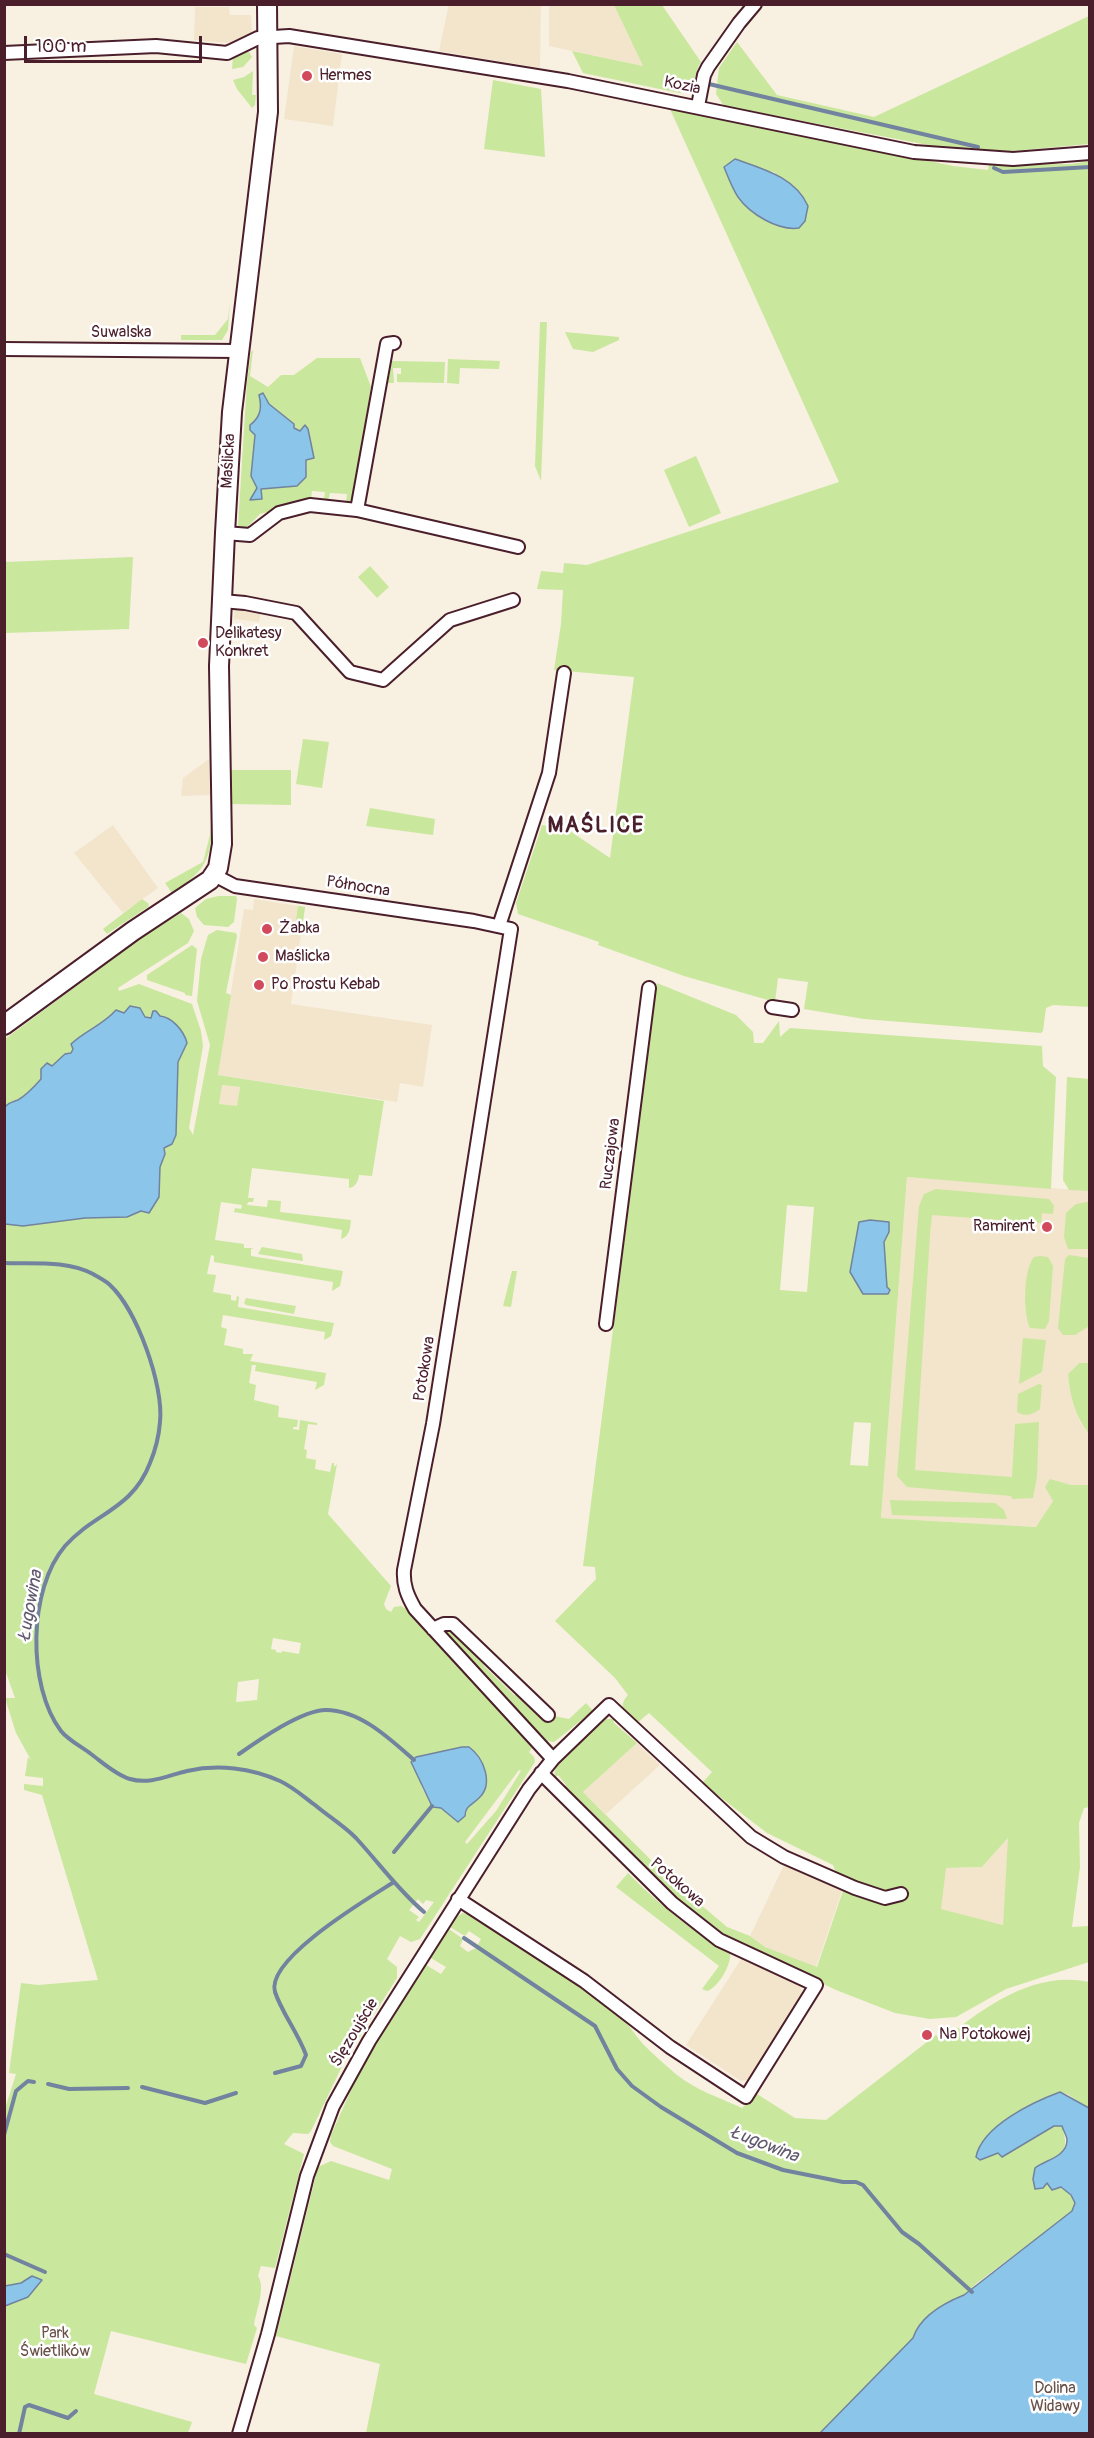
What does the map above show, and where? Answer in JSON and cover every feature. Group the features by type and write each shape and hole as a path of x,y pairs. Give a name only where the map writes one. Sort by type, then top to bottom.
{"street":[{"name":"Maślicka","path":"214,875 220,861 222,844 219,687 232,412 268,112 267,4"},
{"path":"698,106 704,75 708,67 755,4"},
{"name":"Kozia","path":"4,53 156,46 227,53 244,44 268,37 289,36 540,76 940,156 1013,159 1089,153"},
{"path":"357,510 387,344 394,343"},
{"name":"Suwalska","path":"4,349 238,351"},
{"path":"225,533 250,535 279,513 310,505 357,510 518,547"},
{"path":"222,601 296,613 350,672 383,680 450,620 513,600"},
{"path":"505,928 549,773 564,673"},
{"path":"4,1025 133,931 202,887 214,875"},
{"name":"Północna","path":"214,875 235,886 505,928"},
{"name":"Potokowa","path":"505,928 433,1424 403,1583 415,1609 553,1759"},
{"name":"Ruczajowa","path":"606,1324 649,988"},
{"path":"772,1007 792,1010"},
{"path":"433,1629 444,1624 453,1624 548,1715"},
{"name":"Ślęzoujście","path":"239,2433 268,2334 304,2187 321,2134 354,2065 458,1899 541,1773 609,1705 751,1837 784,1857 855,1888 885,1898 901,1894"},
{"name":"Potokowa","path":"458,1899 584,1982 670,2047 746,2097 816,1985 719,1940 672,1904 541,1773"}],"shaded area":[{"path":"449,4 541,5 540,68 439,51"},
{"path":"549,5 614,5 643,66 549,46"},
{"path":"195,7 229,7 230,15 251,15 252,32 228,43 194,40"},
{"path":"294,46 342,54 333,126 284,119"},
{"path":"235,607 261,612 259,622 234,619"},
{"path":"209,759 210,795 181,796 183,778"},
{"path":"113,825 158,888 123,913 74,853"},
{"path":"254,899 305,907 291,1004 432,1025 423,1087 400,1083 397,1102 218,1075 244,909 253,910"},
{"path":"221,1085 240,1087 237,1107 219,1104"},
{"path":"907,1177 1089,1191 1089,1363 1079,1363 1068,1374 1073,1404 1080,1422 1089,1434 1089,1485 1071,1485 1050,1480 1053,1501 1037,1527 881,1518"},
{"path":"637,1743 660,1765 606,1814 583,1792"},
{"path":"1009,1837 1003,1925 940,1909 945,1868 982,1867"},
{"path":"784,1865 842,1891 816,1967 765,1947 750,1936"},
{"path":"741,1959 799,1985 803,1994 748,2080 741,2081 686,2045"}],"green space":[{"path":"614,5 662,5 701,62 689,89 679,93 583,73 572,51 643,66"},
{"path":"1089,16 1089,144 991,153 949,149 724,106 716,94 719,68 737,42 777,95 874,117"},
{"path":"243,50 249,52 252,57 243,67 232,69 233,58"},
{"path":"253,71 252,95 256,95 255,105 252,108 233,80"},
{"path":"493,80 541,89 545,157 484,149"},
{"path":"678,108 953,166 988,170 989,165 1072,164 1089,161 1089,1007 1053,1005 1046,1008 1041,1033 864,1019 804,1009 808,982 778,978 775,1002 684,976 598,945 599,942 518,914 516,903 542,825 558,823 610,858 634,677 554,670 561,624 563,590 537,589 541,571 563,573 564,563 587,565 839,482 670,109","holes":["724,167 774,172 800,193 783,228 746,205 735,190"]},
{"path":"230,302 228,330 222,340 181,340 181,335 215,335 228,319"},
{"path":"540,322 547,322 541,481 535,466"},
{"path":"565,332 619,337 619,340 593,352 573,349"},
{"path":"253,350 250,376 268,387 281,375 294,375 317,358 360,358 371,387 353,499 346,503 347,494 330,493 328,501 324,500 325,492 312,491 311,500 260,514 246,528 238,526 251,352","holes":["263,393 268,404 293,424 293,428 300,431 305,425 307,469 272,488 261,489 251,499 257,488 252,476 255,435 250,425 257,420"]},
{"path":"448,359 500,361 499,369 460,368 459,384 447,383"},
{"path":"392,361 445,362 444,383 397,382 397,374 401,374 401,368 393,368 394,383 388,383"},
{"path":"696,456 721,513 689,527 664,470"},
{"path":"133,557 129,629 5,633 5,562"},
{"path":"370,566 389,587 377,598 358,577"},
{"path":"303,739 329,742 322,788 296,784"},
{"path":"231,770 291,770 291,805 231,804"},
{"path":"370,808 435,819 433,835 366,826"},
{"path":"211,825 213,826 212,839 203,866 191,879 172,893 165,883 203,862"},
{"path":"236,896 237,899 234,922 228,927 204,925 197,917 195,908 206,899"},
{"path":"142,899 149,904 148,907 107,934 103,929"},
{"path":"298,906 305,907 301,936 294,935"},
{"name":"Park Świetlików","path":"181,913 189,919 194,931 188,943 118,988 119,991 139,984 192,1004 201,1031 203,1046 189,1128 193,1135 210,1045 197,1001 201,959 208,935 217,930 236,933 237,936 226,993 231,995 218,1075 384,1101 372,1176 359,1175 353,1186 349,1188 349,1179 252,1168 248,1198 254,1198 253,1202 248,1202 247,1205 267,1207 268,1200 281,1201 280,1212 351,1220 349,1231 344,1238 341,1239 342,1230 234,1212 235,1208 241,1209 242,1205 221,1202 215,1240 244,1244 244,1248 254,1248 251,1249 251,1256 343,1271 340,1286 332,1291 333,1282 214,1262 214,1256 211,1255 207,1274 216,1275 213,1292 231,1295 231,1300 236,1301 237,1296 239,1297 238,1307 334,1323 331,1336 324,1340 325,1332 223,1315 221,1327 227,1329 224,1345 243,1349 243,1354 253,1354 250,1361 326,1373 324,1385 315,1390 317,1382 255,1371 256,1365 252,1365 249,1383 256,1385 254,1400 279,1406 278,1417 298,1420 297,1427 293,1429 299,1430 300,1420 317,1423 317,1425 308,1424 304,1449 307,1450 306,1458 316,1460 315,1469 330,1472 332,1463 334,1467 337,1464 328,1514 391,1586 384,1604 386,1609 391,1612 394,1607 401,1606 410,1611 437,1644 521,1733 532,1748 529,1752 535,1762 420,1939 411,1942 400,1936 387,1959 397,1967 397,1978 345,2060 311,2131 308,2134 293,2133 284,2144 304,2154 275,2268 261,2266 258,2276 261,2287 254,2325 257,2328 246,2364 111,2331 94,2394 192,2422 188,2433 5,2433 4,2112 16,2074 9,2073 21,1983 38,1985 98,1980 42,1795 24,1790 24,1784 43,1786 43,1778 25,1776 28,1757 31,1760 16,1733 5,1698 15,1698 4,1667 5,1224 23,1226 85,1218 127,1217 141,1211 149,1213 159,1197 160,1167 164,1148 176,1135 178,1062 187,1043 166,1017 145,1017 128,1011 124,1013 116,1011 80,1040 71,1053 65,1054 37,1084 18,1100 10,1102 5,1107 5,1039 129,945","holes":["222,1085 240,1087 237,1106 219,1104","273,1638 301,1643 299,1654 282,1651 281,1653 271,1649","259,1679 257,1700 236,1702 238,1682","519,1770 521,1771 496,1811 467,1844 465,1842","420,1779 479,1798 469,1806 465,1816 458,1822 441,1808 433,1807 422,1788","418,1899 423,1904 426,1900 434,1902 419,1922 416,1920 419,1917 409,1910"]},
{"path":"192,945 197,949 192,996 147,980 147,975"},
{"path":"657,983 736,1015 753,1032 754,1043 763,1043 779,1021 780,1037 790,1028 1042,1046 1043,1066 1056,1077 1051,1189 907,1177 881,1518 1036,1527 1053,1501 1045,1487 1050,1479 1071,1485 1089,1485 1090,1807 1084,1808 1079,1823 1080,1867 1072,1927 1089,1926 1089,1962 1006,1989 956,2017 930,2019 895,2013 836,1990 726,1938 655,1882 564,1788 566,1785 558,1775 555,1778 555,1770 564,1754 603,1719 616,1719 613,1722 637,1743 583,1792 666,1875 727,1927 750,1936 765,1947 817,1967 846,1882 837,1875 833,1865 767,1833 702,1783 712,1772 649,1713 636,1724 626,1714 623,1703 628,1695 615,1678 555,1621 596,1579 595,1567 583,1566","holes":["787,1205 814,1207 807,1292 780,1290","870,1220 889,1232 884,1242 887,1287","854,1422 871,1423 868,1466 850,1465","1008,1838 1003,1925 941,1909 946,1868 982,1867"]},
{"path":"1067,1077 1089,1079 1089,1191 1069,1190 1063,1180"},
{"path":"936,1189 1049,1199 1054,1206 1053,1214 1042,1213 1041,1223 932,1215 930,1235 915,1470 1012,1477 1015,1424 1039,1422 1037,1477 1033,1498 1012,1499 1011,1496 907,1487 897,1476 919,1206 924,1194"},
{"path":"1090,1203 1089,1249 1068,1249 1064,1237 1066,1213 1076,1204"},
{"path":"262,1247 302,1254 303,1261 258,1254"},
{"path":"1069,1255 1089,1258 1089,1326 1075,1335 1063,1335 1058,1328 1065,1259"},
{"path":"1034,1257 1048,1257 1053,1266 1049,1321 1045,1329 1030,1328 1025,1302 1030,1263"},
{"path":"512,1271 517,1271 511,1307 503,1306"},
{"path":"246,1298 296,1306 294,1314 246,1305 244,1303"},
{"path":"1023,1338 1046,1340 1042,1372 1019,1384"},
{"path":"1079,1363 1089,1363 1089,1434 1077,1413 1069,1382 1068,1374"},
{"path":"1039,1384 1042,1385 1040,1409 1029,1415 1017,1412 1018,1394"},
{"path":"890,1500 995,1503 1004,1510 1007,1519 892,1515"},
{"path":"450,1628 483,1659 484,1666 514,1695 520,1695 549,1722 554,1716 569,1719 586,1703 593,1711 554,1742 547,1741 444,1636 443,1631"},
{"path":"628,1873 676,1917 730,1953 727,1969 720,1981 711,1989 707,1991 702,1989 719,1966 616,1887"},
{"path":"463,1913 493,1927 541,1958 607,2006 623,2019 643,2044 692,2085 742,2108 757,2094 795,2118 826,2120 936,2035 942,2041 974,2016 1010,1995 1048,1982 1068,1980 1089,1982 1089,2108 1067,2094 1060,2092 1050,2096 1017,2113 980,2160 1035,2138 1054,2126 1062,2126 1065,2139 1064,2148 1062,2152 1046,2162 1047,2183 1070,2195 1075,2203 1072,2212 977,2283 820,2433 366,2433 380,2364 276,2336 318,2167 331,2161 389,2180 392,2169 333,2146 330,2142 331,2135 360,2070 426,1965 441,1974 446,1967 431,1958 449,1929 463,1939 460,1946 468,1952 476,1948 481,1939 469,1931 465,1936 450,1927"}],"water":[{"path":"735,159 777,175 795,188 808,206 805,221 799,228 782,227 765,220 743,203 734,190 724,167"},
{"path":"263,393 269,404 294,424 294,428 300,431 305,425 308,429 314,458 306,460 306,477 297,486 261,489 262,499 250,500 257,488 251,476 255,435 250,430 250,425 258,415 259,395"},
{"path":"130,1006 140,1008 145,1017 151,1018 153,1011 156,1011 160,1016 169,1019 180,1029 187,1043 178,1062 176,1135 172,1144 164,1148 165,1154 160,1167 159,1197 149,1213 141,1211 127,1217 85,1218 23,1226 5,1224 5,1107 21,1098 36,1085 41,1079 41,1069 47,1063 52,1066 65,1054 71,1053 73,1049 71,1044 77,1039 106,1020 116,1010 124,1013"},
{"path":"870,1220 889,1222 889,1232 884,1242 887,1287 890,1290 888,1294 863,1294 850,1272 859,1222"},
{"path":"469,1747 483,1764 486,1786 479,1798 468,1808 465,1816 458,1822 441,1808 433,1807 411,1762 416,1757"},
{"path":"1060,2092 1089,2108 1089,2433 820,2433 913,2338 916,2330 927,2317 941,2306 964,2295 1072,2211 1075,2203 1071,2195 1061,2187 1052,2190 1047,2183 1043,2188 1035,2189 1033,2179 1035,2168 1060,2154 1066,2146 1067,2138 1062,2126 1054,2126 1002,2157 998,2153 980,2160 976,2157 980,2146 998,2125 1036,2102"},
{"path":"32,2276 42,2280 28,2297 5,2306 5,2286 21,2283"}],"waterway":[{"path":"709,84 978,147"},
{"path":"994,168 1003,172 1090,167"},
{"name":"Ługowina","path":"4,1263 72,1267 93,1274 110,1285 130,1312 139,1330 158,1389 160,1422 150,1463 142,1479 123,1501 76,1535 65,1546 53,1564 44,1587 36,1638 38,1664 42,1689 50,1712 61,1731 109,1768 137,1781 159,1779 187,1771 211,1768 246,1770 280,1781 298,1792 351,1834 397,1886 424,1912"},
{"path":"239,1754 293,1720 316,1711 326,1710 339,1711 362,1720 385,1735 414,1760"},
{"path":"394,1852 432,1806"},
{"path":"275,2073 301,2066 306,2055 278,2000 275,1992 276,1978 286,1963 321,1931 394,1882"},
{"name":"Ługowina","path":"464,1938 595,2026 617,2069 632,2086 661,2107 737,2153 783,2170 863,2185 902,2232 919,2244 972,2292"},
{"path":"4,2135 16,2091 28,2081 34,2082"},
{"path":"48,2084 69,2089 128,2088"},
{"path":"142,2087 205,2103 236,2093"},
{"path":"4,2254 45,2272"},
{"path":"19,2434 25,2407 29,2405 68,2418 76,2411"}],"place":[{"name":"Hermes","path":"307,76"},
{"name":"Delikatesy Konkret","path":"203,643"},
{"name":"Żabka","path":"267,929"},
{"name":"Maślicka","path":"263,957"},
{"name":"Po Prostu Kebab","path":"259,985"},
{"name":"Ramirent","path":"1047,1227"},
{"name":"Na Potokowej","path":"927,2035"}],"district":[{"name":"MAŚLICE","path":"596,826"}],"park label":[{"name":"Dolina Widawy","path":"1055,2398"}]}
